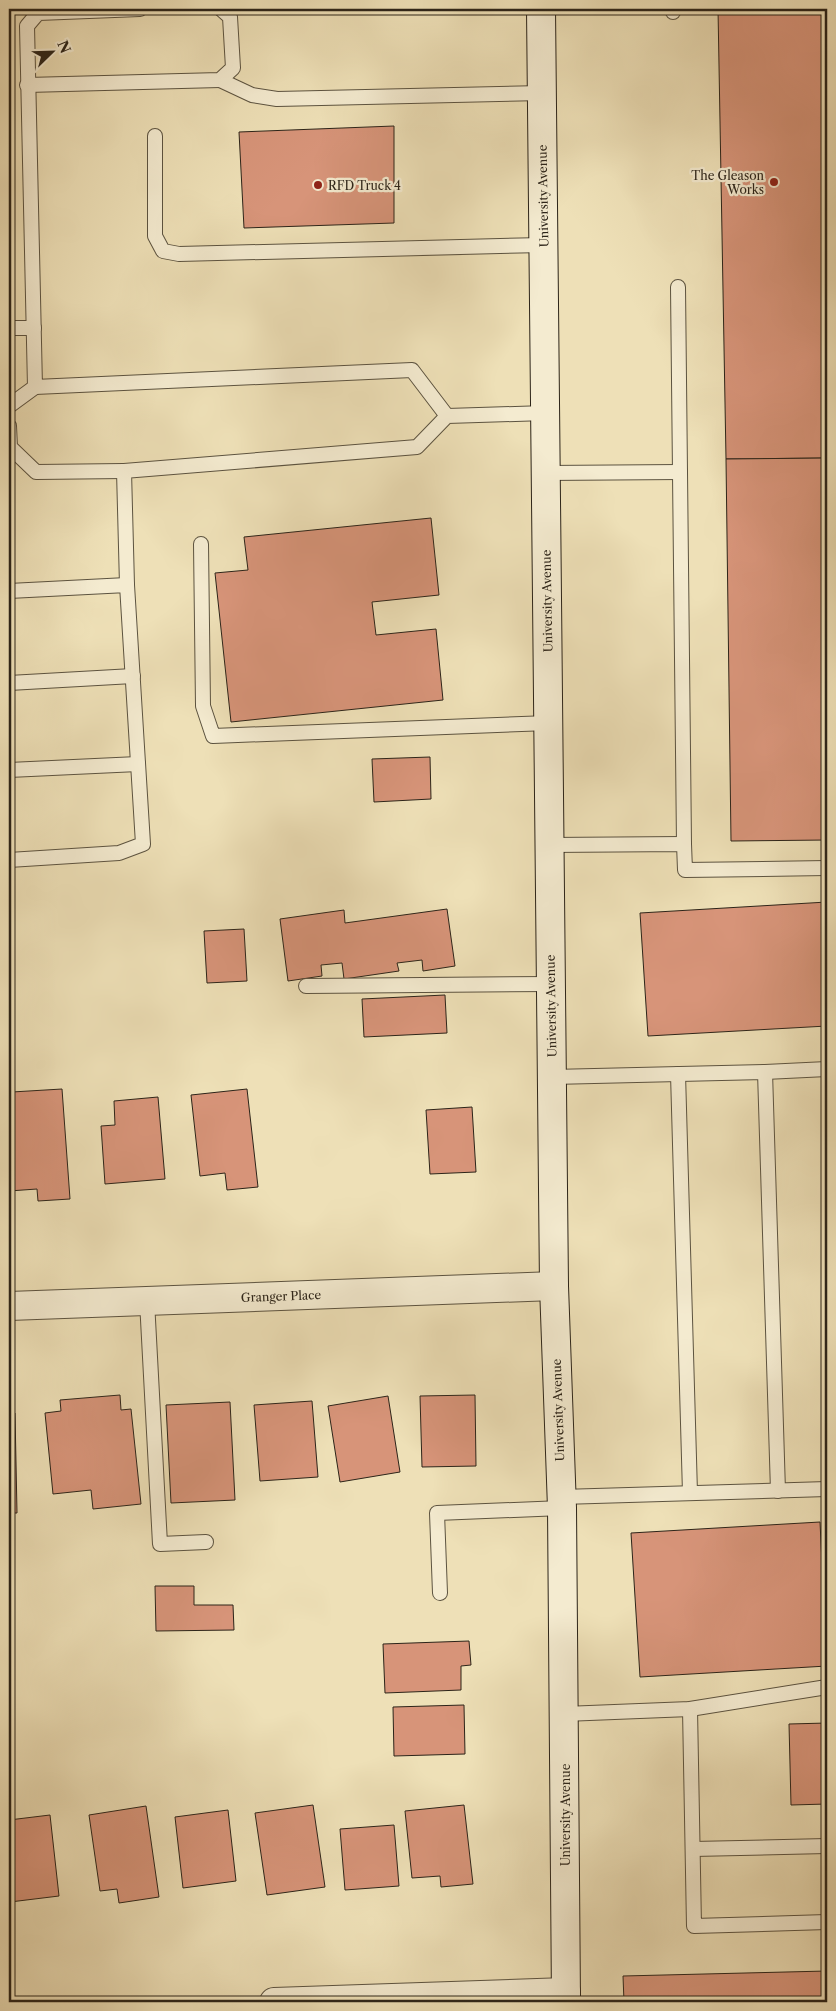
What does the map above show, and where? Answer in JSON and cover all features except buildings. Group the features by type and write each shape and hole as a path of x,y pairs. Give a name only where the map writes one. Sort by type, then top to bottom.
{"main road":[{"name":"University Avenue","path":"541,9 554,1286 561,1503 566,1997"},
{"name":"Granger Place","path":"9,1306 554,1286"},
{"path":"274,2002 566,1997"}],"lane":[{"path":"35,387 27,26 38,13 140,9"},
{"path":"220,80 233,68 230,17 221,9"},
{"path":"27,85 220,80 252,95 277,98 542,93"},
{"path":"155,136 155,236 163,251 179,254 544,245"},
{"path":"678,287 685,870 827,868"},
{"path":"9,328 34,328"},
{"path":"9,406 35,387 412,370 448,416"},
{"path":"9,426 10,447 36,472 124,471 417,447 448,416 545,413"},
{"path":"9,860 119,853 143,844 127,585 124,471"},
{"path":"546,472 680,472"},
{"path":"201,544 203,706 213,736 548,724"},
{"path":"9,591 127,585"},
{"path":"9,683 133,676"},
{"path":"9,770 138,764"},
{"path":"549,845 684,844"},
{"path":"306,986 551,984"},
{"path":"552,1077 827,1069"},
{"path":"765,1072 778,1490"},
{"path":"678,1074 690,1493"},
{"path":"147,1301 160,1544 206,1542"},
{"path":"440,1593 437,1513 690,1493 827,1488"},
{"path":"564,1714 690,1708 827,1687"},
{"path":"690,1708 694,1926 827,1922"},
{"path":"693,1849 827,1846"}],"place":[{"name":"The Gleason Works","path":"774,182"},
{"name":"RFD Truck 4","path":"318,185"}]}
